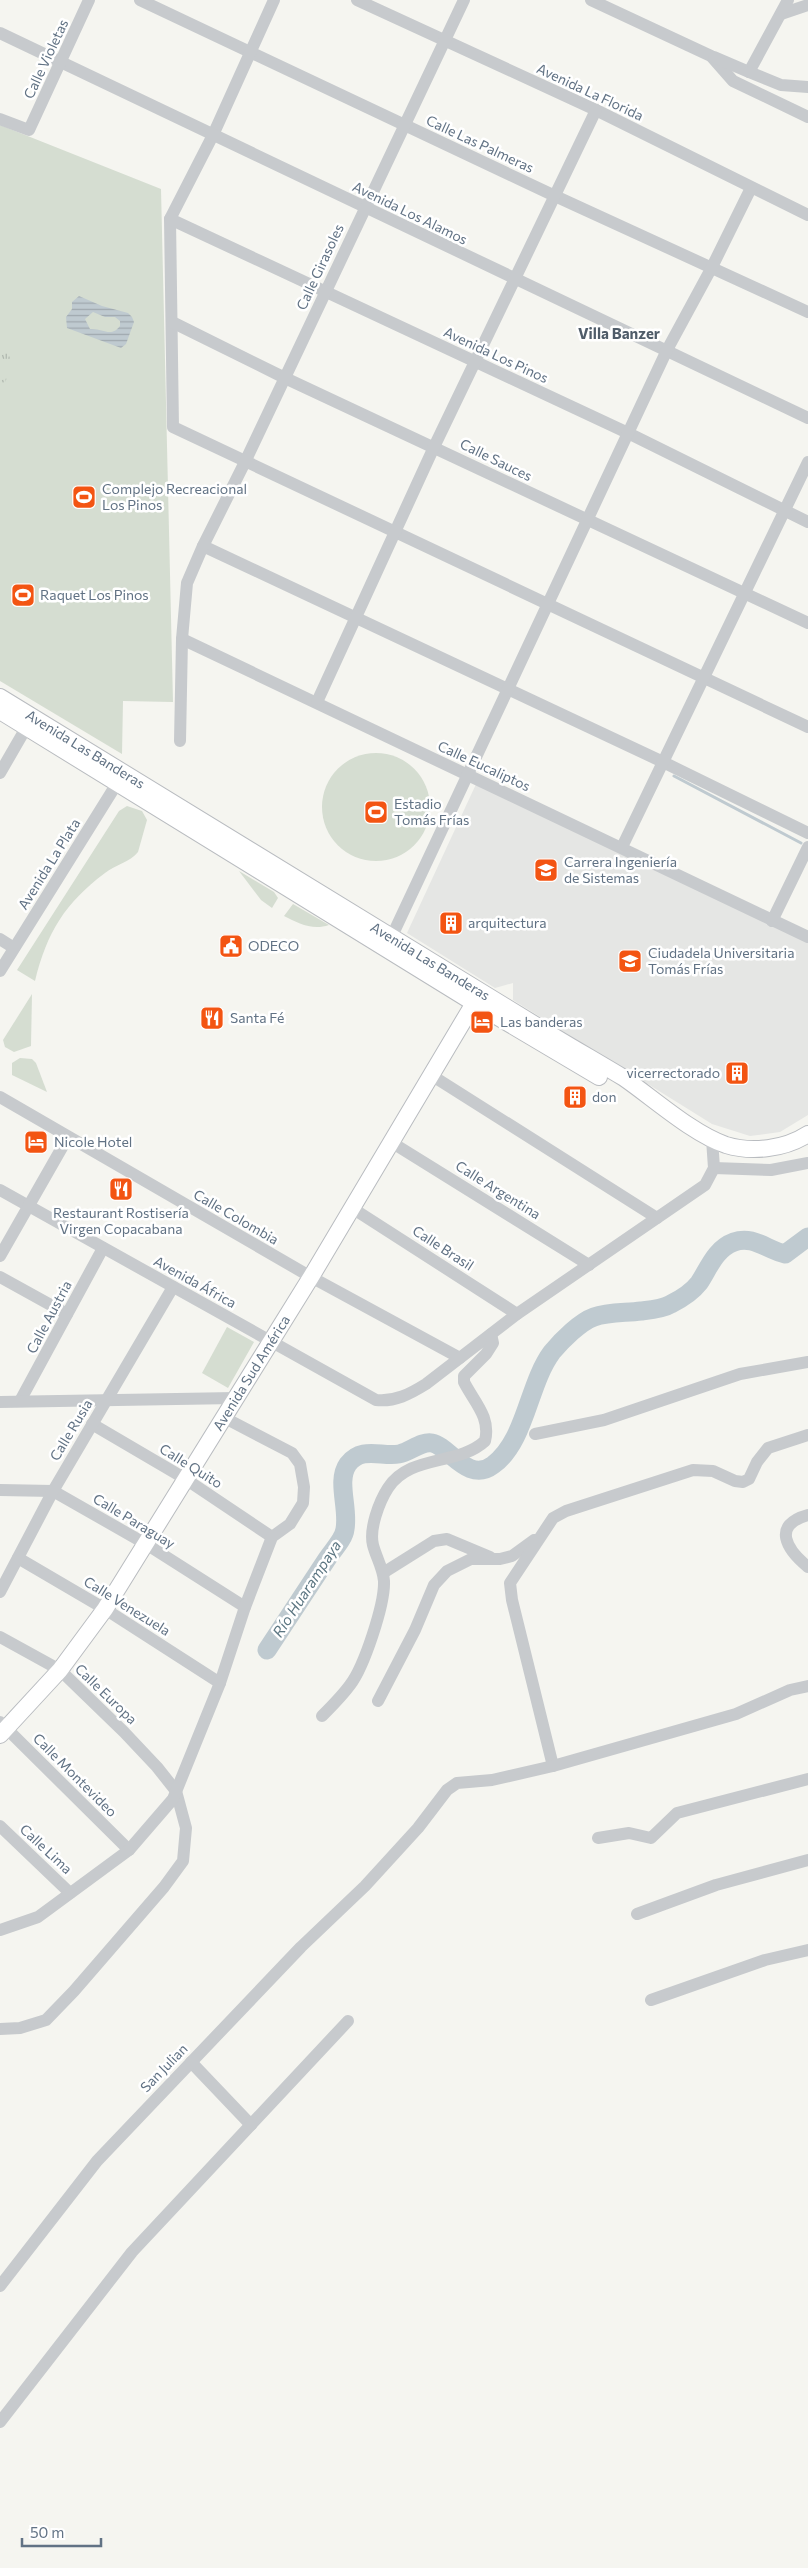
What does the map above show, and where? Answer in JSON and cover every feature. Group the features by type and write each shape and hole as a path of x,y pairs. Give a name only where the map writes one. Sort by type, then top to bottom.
{"main road":[{"name":"Avenida Las Banderas","path":"0,697 120,778 477,998 625,1079 649,1098 712,1139 725,1144 754,1149 787,1144 808,1134"},
{"name":"Avenida Las Banderas","path":"0,711 26,728 120,778 392,936 477,998"},
{"name":"Avenida Sud América","path":"2,1728 60,1670 105,1609 146,1544 184,1478 311,1277 477,998"}],"street":[{"name":"Calle Violetas","path":"0,119 29,130 89,0"},
{"name":"Calle Las Palmeras","path":"140,0 555,196 808,312"},
{"path":"274,0 213,135 170,219 173,427 808,727"},
{"name":"Avenida La Florida","path":"358,0 443,41 596,110 808,215"},
{"name":"Calle Girasoles","path":"180,741 182,639 188,583 202,546 245,462 364,207 464,0"},
{"path":"591,0 748,72 781,85 808,87"},
{"path":"748,72 788,0"},
{"path":"781,14 808,5"},
{"name":"Avenida Los Alamos","path":"0,33 808,418"},
{"path":"715,57 733,81 808,118"},
{"path":"317,702 434,447 596,110"},
{"path":"392,936 667,350 712,267 751,188"},
{"name":"Avenida Los Pinos","path":"170,219 324,293 628,433 808,522"},
{"name":"Calle Sauces","path":"172,322 285,378 587,521 808,623"},
{"path":"622,847 808,462"},
{"path":"202,546 663,762 808,833"},
{"name":"Calle Eucaliptos","path":"182,639 808,937"},
{"path":"0,773 26,728"},
{"name":"Avenida La Plata","path":"0,971 120,778"},
{"path":"772,921 808,847"},
{"path":"0,939 14,948"},
{"path":"430,1076 657,1218"},
{"name":"Calle Colombia","path":"0,1097 311,1277 460,1358"},
{"path":"0,1256 68,1137"},
{"path":"460,1358 517,1314 705,1185 714,1168 712,1139"},
{"name":"Calle Argentina","path":"391,1142 589,1265"},
{"path":"714,1168 771,1170 808,1163"},
{"name":"Avenida África","path":"0,1190 376,1400 389,1401 412,1393 460,1358"},
{"name":"Calle Brasil","path":"352,1208 517,1314"},
{"name":"Calle Austria","path":"20,1401 103,1248"},
{"path":"0,1277 67,1314"},
{"name":"Calle Rusia","path":"0,1592 10,1563 173,1286"},
{"path":"322,1716 352,1684 372,1639 384,1589 383,1573 371,1536 389,1487 412,1469 430,1461 467,1452 485,1441 488,1429 485,1418 464,1382 464,1376 486,1354 493,1343 491,1334"},
{"path":"535,1434 604,1420 740,1374 808,1362"},
{"path":"0,1402 235,1398"},
{"path":"0,1930 38,1917 129,1850 173,1799 220,1683 245,1607 272,1537 290,1524 303,1503 304,1487 300,1464 292,1453 223,1417"},
{"name":"Calle Quito","path":"92,1424 184,1478 272,1537"},
{"path":"553,1766 512,1600 510,1583 553,1518 566,1510 597,1499 664,1481 693,1470 713,1471 734,1481 743,1482 749,1479 757,1462 768,1448 808,1435"},
{"name":"Calle Paraguay","path":"0,1490 53,1491 146,1544 245,1607"},
{"path":"808,1515 799,1518 789,1527 785,1536 786,1545 795,1557 808,1566"},
{"path":"378,1701 415,1630 434,1585 447,1571 471,1559 497,1560 512,1556 543,1534"},
{"path":"383,1573 434,1541 447,1539 497,1560"},
{"name":"Calle Venezuela","path":"10,1563 105,1609 220,1683"},
{"name":"Calle Europa","path":"0,1637 60,1670 158,1767 176,1791"},
{"name":"San Julian","path":"0,2286 97,2161 322,1926 366,1886 418,1828 442,1795 457,1783 492,1780 553,1766 736,1714 790,1690 808,1686"},
{"name":"Calle Montevideo","path":"2,1728 129,1850"},
{"path":"598,1838 629,1833 650,1838 677,1813 808,1779"},
{"path":"0,2029 20,2028 46,2020 74,1991 164,1887 183,1861 186,1828 176,1791"},
{"name":"Calle Lima","path":"0,1826 70,1893"},
{"path":"637,1914 716,1885 808,1860"},
{"path":"651,2000 765,1960 808,1950"},
{"path":"0,2422 132,2252 348,2021"},
{"path":"191,2062 251,2125"}],"shaded area":[{"path":"79,296 102,306 128,313 134,322 126,344 121,348 67,328 66,317 72,309 72,302","holes":["93,312 105,317 115,317 120,321 120,326 117,330 110,332 90,329 85,319"]},
{"name":"Ciudadela Universitaria Tomás Frías","path":"477,782 808,940 808,1115 780,1132 750,1136 712,1124 513,1000 513,983 495,988 407,933"}],"green space":[{"name":"Complejo Recreacional Los Pinos","path":"0,125 161,189 173,702 123,701 122,754 0,681"},
{"path":"0,347 6,349 13,365 5,382 0,383"},
{"name":"Estadio Tomás Frías","path":"376,753 397,757 414,769 426,786 430,807 426,828 414,845 397,857 376,861 355,857 338,845 326,828 322,807 326,786 338,769 355,757"},
{"path":"127,806 142,811 147,820 138,852 91,884 68,907 45,948 35,981 17,970 119,811"},
{"path":"239,871 274,892 278,898 272,908 261,900"},
{"path":"293,904 329,925 311,927 284,916"},
{"path":"32,994 31,1046 14,1052 5,1047 3,1040"},
{"path":"20,1058 32,1059 36,1063 47,1092 12,1075 12,1063"},
{"path":"227,1327 254,1342 228,1388 202,1373"}],"waterway":[{"path":"674,776 801,843"},
{"name":"Río Huarampaya","path":"267,1650 343,1537 346,1521 343,1478 348,1464 353,1459 359,1455 372,1453 399,1454 424,1444 432,1443 445,1450 467,1467 475,1470 484,1470 504,1455 513,1442 544,1365 552,1352 577,1327 599,1315 656,1309 675,1302 699,1283 717,1254 727,1245 734,1242 747,1240 785,1254 808,1237"}],"place":[{"name":"Complejo Recreacional Los Pinos","path":"84,497"},
{"name":"Raquet Los Pinos","path":"23,595"},
{"name":"Estadio Tomás Frías","path":"376,812"},
{"name":"Carrera Ingeniería de Sistemas","path":"546,870"},
{"name":"arquitectura","path":"451,923"},
{"name":"ODECO","path":"231,946"},
{"name":"Ciudadela Universitaria Tomás Frías","path":"630,961"},
{"name":"Santa Fé","path":"212,1018"},
{"name":"Las banderas","path":"482,1022"},
{"name":"vicerrectorado","path":"737,1073"},
{"name":"don","path":"575,1097"},
{"name":"Nicole Hotel","path":"36,1142"},
{"name":"Restaurant Rostisería Virgen Copacabana","path":"121,1189"}],"district":[{"name":"Villa Banzer","path":"619,334"}]}
